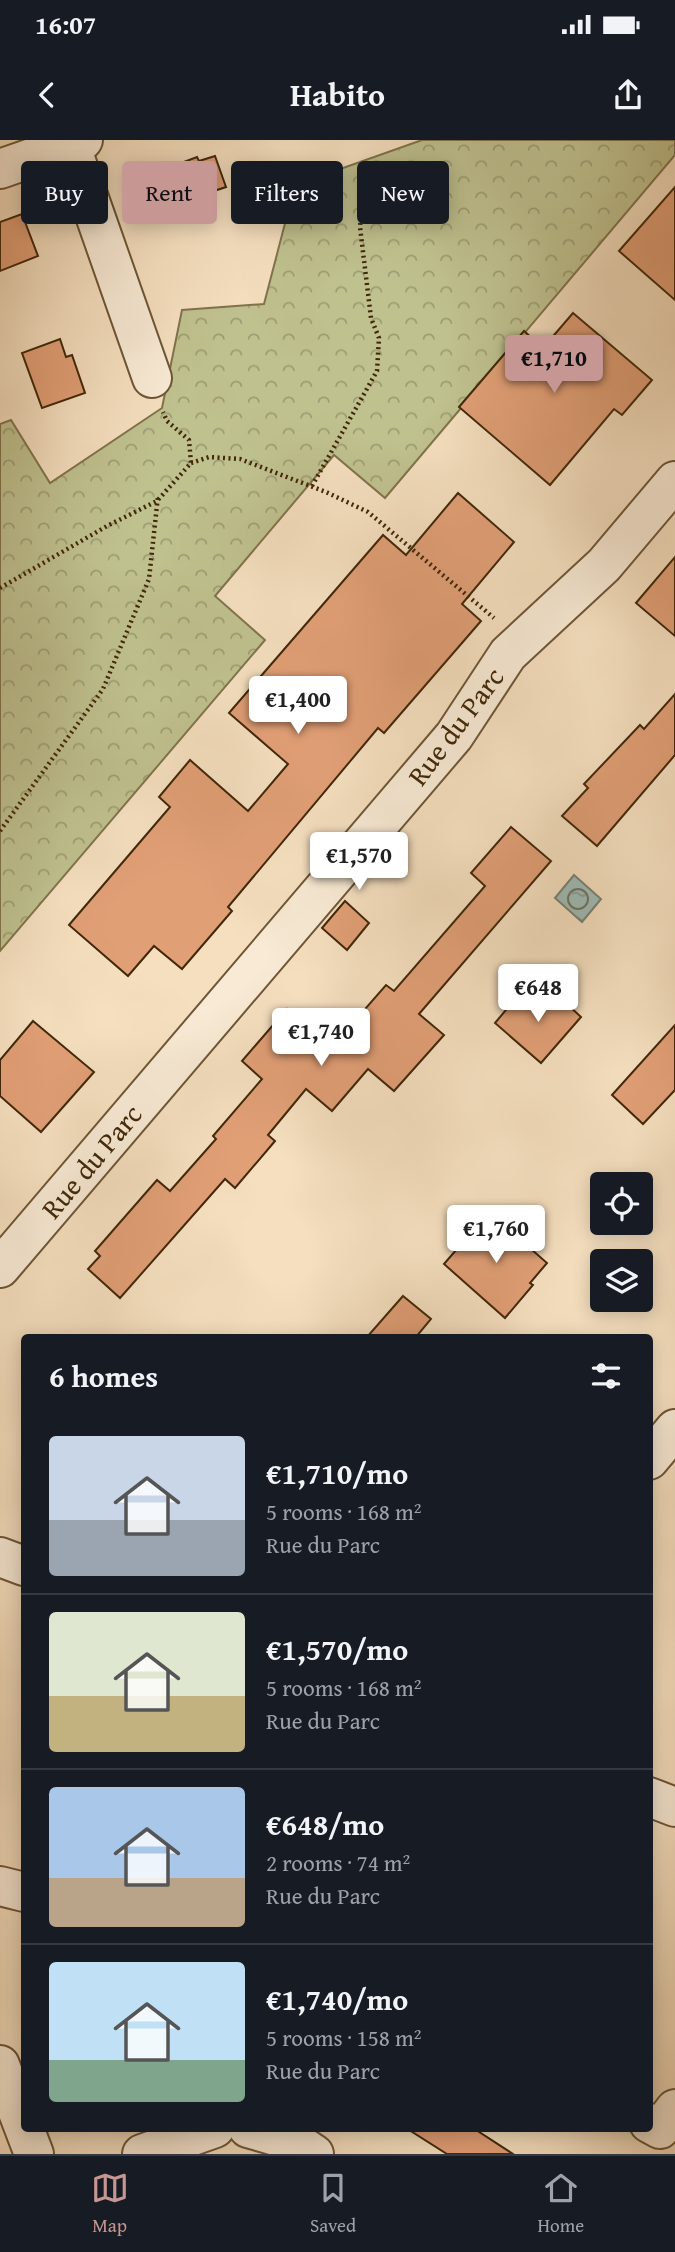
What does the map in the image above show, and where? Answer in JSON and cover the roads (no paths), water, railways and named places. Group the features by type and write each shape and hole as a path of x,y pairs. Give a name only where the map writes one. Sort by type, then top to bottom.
{"street":[{"path":"0,169 77,142 152,376"},
{"name":"Rue du Parc","path":"0,1268 454,736 508,654 604,565 675,481"},
{"path":"653,1455 675,1429"},
{"path":"0,1557 21,1565"},
{"path":"653,1799 675,1807"},
{"path":"0,1886 21,1891"},
{"path":"0,2064 21,2120"},
{"path":"26,2132 34,2154"},
{"path":"142,2154 204,2132"},
{"path":"262,2132 296,2142 314,2154"}],"water":[{"path":"574,875 601,899 582,922 555,898"}]}
